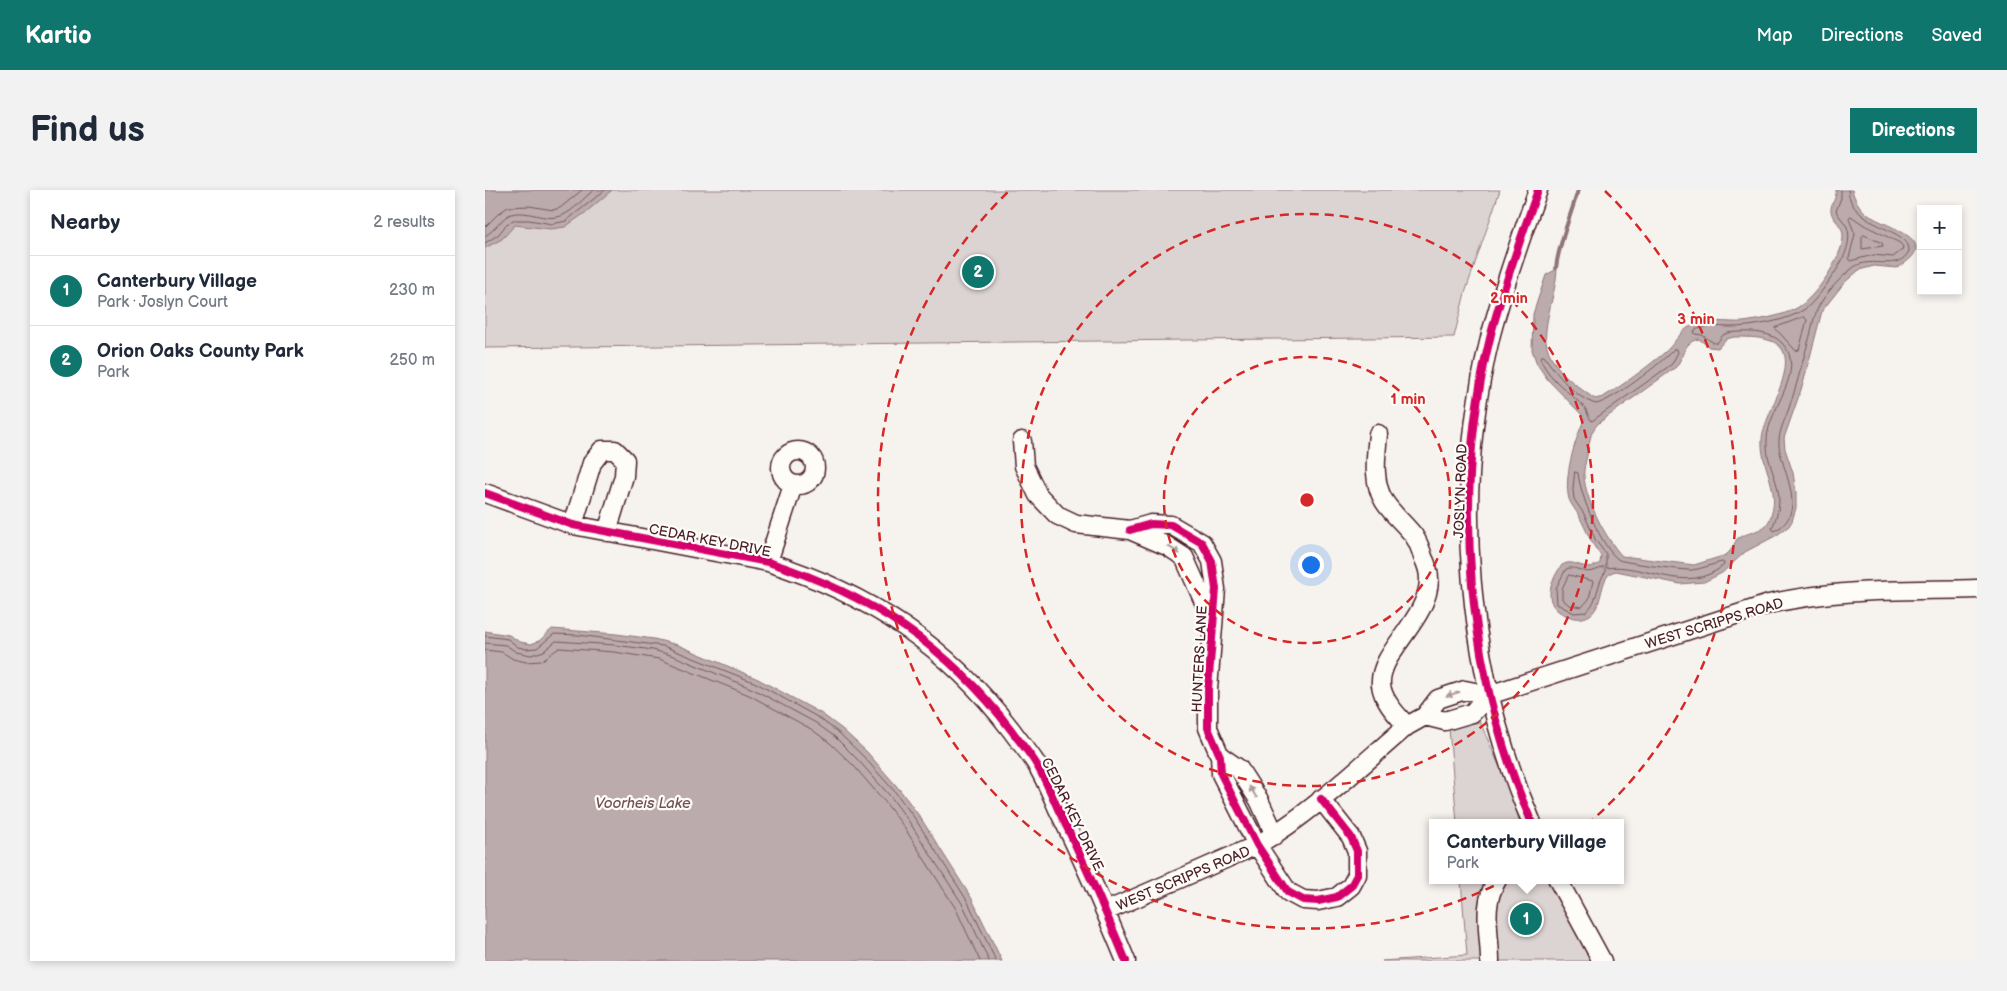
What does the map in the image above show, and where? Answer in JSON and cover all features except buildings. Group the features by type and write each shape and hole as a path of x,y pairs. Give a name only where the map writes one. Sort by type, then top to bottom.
{"street":[{"name":"JOSLYN ROAD","path":"1530,819 1509,764 1489,695 1476,624 1469,527 1473,442 1482,376 1491,333 1538,190"},
{"path":"1378,434 1376,457 1378,487 1384,501 1415,538 1425,562 1429,578 1427,595 1417,616 1383,668 1381,685 1390,707 1407,726"},
{"name":"HUNTERS LANE","path":"1022,441 1024,466 1038,495 1057,515 1076,524 1130,530 1167,546 1184,557 1213,624 1209,728 1220,756 1221,774 1257,845"},
{"path":"573,525 592,463 602,450 615,450 625,460 624,476 607,532"},
{"path":"767,562 793,485"},
{"name":"CEDAR KEY DRIVE","path":"485,493 573,525 767,562 799,572 842,591 887,615 927,641 958,668 996,710 1035,762 1106,911 1127,961"},
{"name":"WEST SCRIPPS ROAD","path":"1425,716 1445,722 1472,713 1489,695 1736,614 1783,601 1841,593 1977,588"},
{"name":"WEST SCRIPPS ROAD","path":"1106,911 1257,845 1275,835 1299,818 1407,726 1425,716 1438,699 1465,690 1489,695"},
{"path":"1220,756 1239,769 1259,800 1275,835"},
{"path":"1257,845 1288,892 1303,900 1318,901 1337,897 1351,886 1357,875 1357,851 1351,836 1321,799"},
{"path":"1491,961 1487,908 1489,897 1495,884"},
{"path":"1560,884 1602,961"}],"shaded area":[{"path":"485,190 1500,190 1465,293 1454,337 485,348"},
{"path":"1480,722 1513,797 1519,819 1457,819 1449,728"},
{"path":"1461,884 1550,884 1593,961 1382,961 1467,955"}],"water":[{"path":"485,190 612,190 565,227 551,229 515,225 502,239 485,248"},
{"path":"1836,190 1852,190 1857,202 1866,213 1907,235 1914,242 1916,249 1911,258 1897,268 1874,266 1859,270 1844,283 1822,311 1803,384 1784,438 1796,492 1796,508 1789,526 1777,535 1745,552 1722,573 1704,582 1680,584 1616,571 1610,573 1606,578 1598,604 1590,615 1578,618 1562,613 1555,608 1550,596 1553,580 1562,565 1571,563 1589,567 1594,566 1600,563 1601,556 1569,499 1568,481 1571,459 1584,417 1548,380 1537,364 1532,350 1533,314 1546,275 1557,269 1546,330 1549,352 1560,370 1577,386 1595,399 1603,397 1668,350 1683,332 1691,326 1710,321 1743,322 1777,316 1795,309 1811,297 1827,276 1839,254 1842,244 1843,231 1831,211","holes":["1734,337 1768,340 1780,346 1785,357 1785,370 1764,428 1762,439 1762,450 1774,499 1773,510 1767,525 1737,539 1726,555 1694,565 1622,556 1609,540 1597,518 1585,485 1584,470 1593,431 1600,422 1676,367 1690,343 1699,339 1709,347 1718,348 1726,339"]},
{"name":"Voorheis Lake","path":"552,629 616,634 654,639 678,645 758,679 822,714 867,752 900,790 920,817 972,899 1002,961 485,961 485,631 509,635 520,642 531,644 539,641"}],"waterway":[{"path":"1556,268 1562,238 1578,190"}],"cycle path":[{"path":"1530,819 1510,765 1492,705 1479,644 1472,582 1469,519 1471,457 1479,395 1491,334 1507,279 1538,190"},
{"path":"485,493 573,525 768,562 840,590 873,607 904,627 961,673 1012,731 1035,762 1085,866 1126,961"},
{"path":"1130,530 1151,524 1171,525 1202,543 1212,561 1216,589 1208,689 1208,728 1220,756 1221,774 1257,845 1288,892 1303,900 1318,901 1337,897 1351,886 1357,875 1357,851 1351,837 1321,799"}],"place":[{"name":"Orion Oaks County Park","path":"978,272"},
{"name":"Canterbury Village","path":"1526,919"}]}
